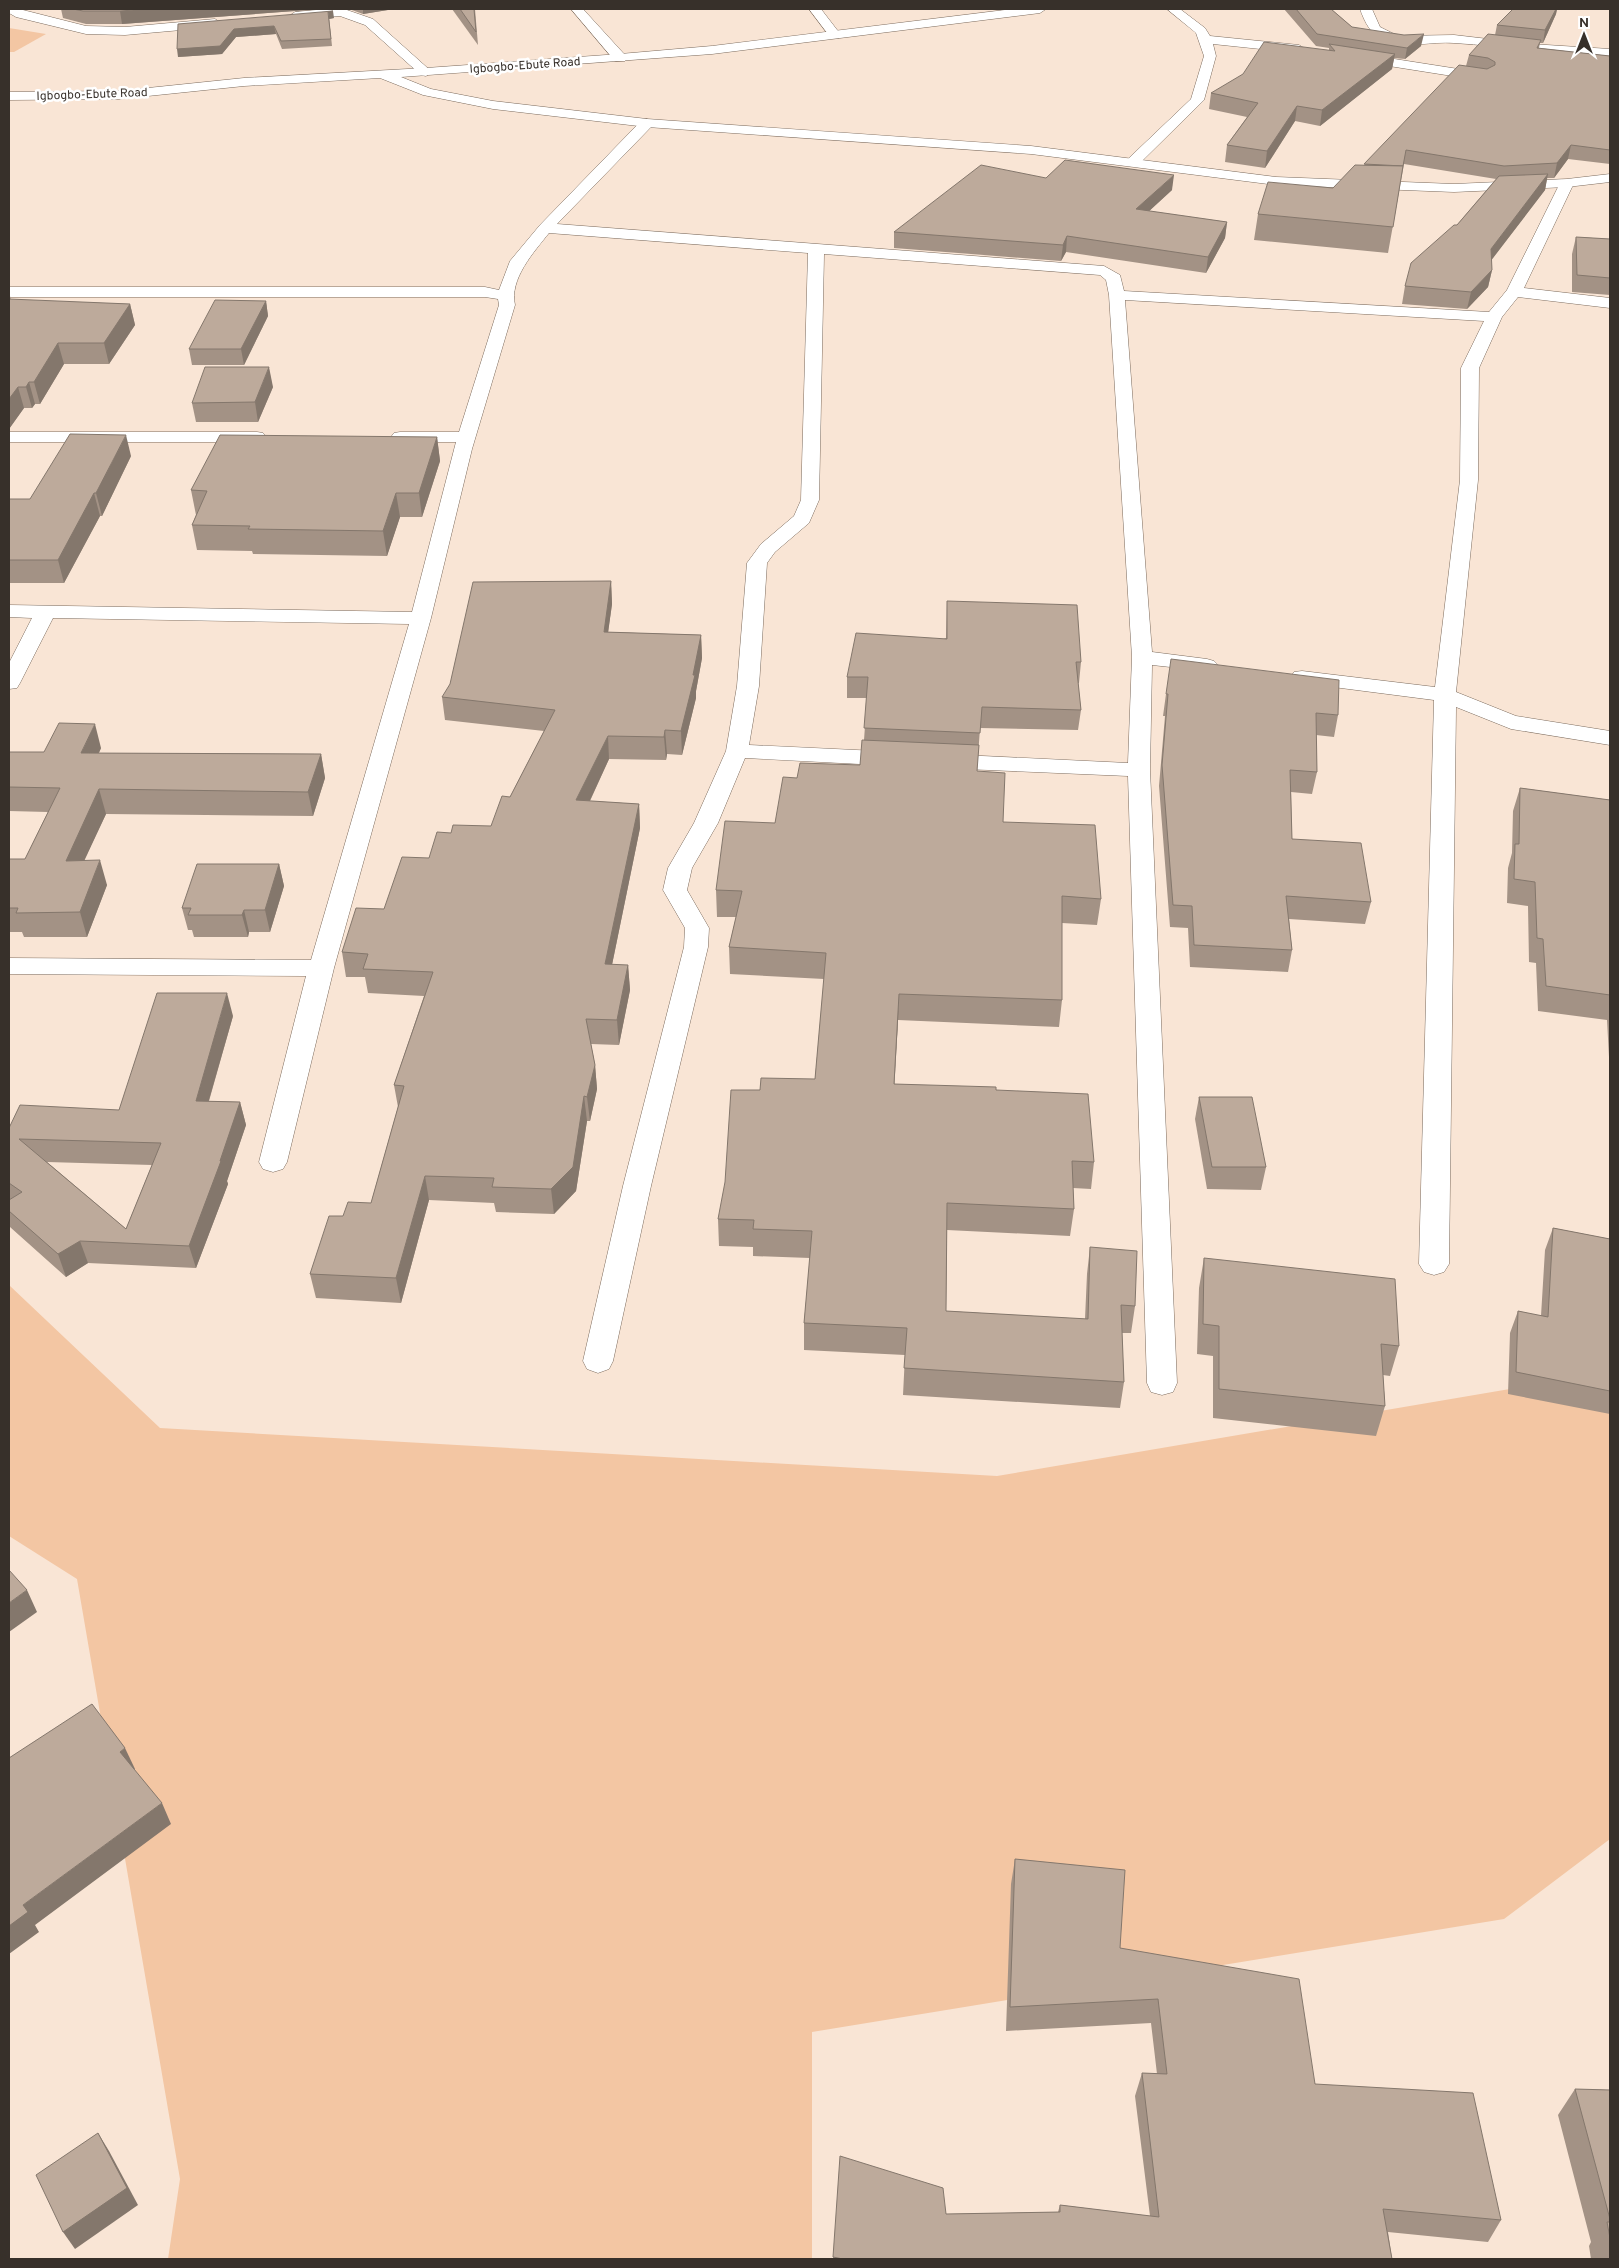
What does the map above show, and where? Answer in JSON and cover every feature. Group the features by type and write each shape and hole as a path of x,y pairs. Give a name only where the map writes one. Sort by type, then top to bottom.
{"street":[{"path":"11,9 20,14 86,30 125,31 223,22"},
{"path":"577,9 620,58"},
{"path":"815,9 835,35"},
{"name":"Igbogbo-Ebute Road","path":"9,96 119,95 244,82 383,75 620,58 712,50 1039,9"},
{"path":"1133,162 1197,100 1210,56 1206,39 1201,31 1173,9"},
{"path":"1366,9 1371,23 1380,34 1390,38 1404,40 1456,39 1528,48 1610,53"},
{"path":"282,17 337,10 369,22 426,72"},
{"path":"1206,39 1308,50"},
{"path":"1347,56 1484,77"},
{"path":"383,75 428,92 493,105 647,123 1031,150 1286,181 1454,188 1567,183 1610,178"},
{"path":"273,1162 321,968 421,618 467,437 507,305 505,296 518,261 545,228 647,123"},
{"path":"1434,1264 1446,695 1469,480 1470,368 1494,318 1504,302 1514,292 1567,183"},
{"path":"545,228 1104,271 1114,278 1117,295 1142,657 1139,770 1162,1382"},
{"path":"598,1361 637,1186 696,948 697,928 675,890 680,868 706,823 737,751 748,686 757,563 768,548 802,519 810,500 816,249"},
{"path":"9,292 485,292 505,296"},
{"path":"1514,292 1610,303"},
{"path":"1117,295 1494,318"},
{"path":"9,437 278,437"},
{"path":"388,437 467,437"},
{"path":"9,611 421,618"},
{"path":"9,682 46,611"},
{"path":"1142,657 1230,668"},
{"path":"1279,674 1446,695 1512,722 1610,738"},
{"path":"737,751 1139,770"},
{"path":"9,966 321,968"}],"shaded area":[{"path":"9,28 46,34 14,52 9,52"},
{"path":"9,1285 160,1428 997,1476 1610,1372 1610,1839 1504,1919 812,2032 812,2259 168,2259 180,2179 77,1579 9,1536"}],"building":[{"path":"73,9 148,9 83,11"},
{"path":"460,9 474,9 476,32"},
{"path":"1296,9 1331,9 1352,27 1404,35 1424,34 1407,48 1317,34"},
{"path":"1513,9 1556,9 1545,30 1497,25"},
{"path":"333,11 328,12 331,39 281,41 274,26 234,29 220,46 177,49 178,24"},
{"path":"1488,34 1541,40 1537,48 1610,56 1610,150 1571,145 1557,163 1504,166 1406,150 1403,166 1364,164 1459,65 1487,69 1495,65 1495,62 1488,58 1469,55"},
{"path":"1264,42 1335,51 1329,44 1395,54 1322,110 1297,106 1267,151 1227,145 1258,103 1211,93 1243,74"},
{"path":"1065,160 1174,175 1136,209 1227,222 1208,257 1067,236 1063,245 894,232 981,165 1046,178"},
{"path":"1355,165 1403,166 1393,227 1258,214 1268,182 1333,188"},
{"path":"1548,174 1491,249 1492,270 1471,292 1405,286 1411,263 1454,225 1457,225 1499,176"},
{"path":"1576,237 1610,239 1610,278 1577,275"},
{"path":"9,299 130,304 104,343 58,343 34,382 29,382 26,387 18,387 9,399"},
{"path":"215,300 266,301 241,349 189,349"},
{"path":"205,367 269,367 255,402 192,403"},
{"path":"70,434 126,435 58,560 9,560 9,499 30,499"},
{"path":"220,435 437,437 419,493 396,493 383,531 248,529 250,526 192,525 207,491 191,490"},
{"path":"611,581 604,632 701,635 693,675 695,675 681,731 665,730 664,737 608,736 576,800 639,804 605,964 628,965 617,1020 586,1019 595,1065 587,1097 584,1096 573,1167 551,1189 492,1187 494,1178 425,1176 396,1278 310,1274 329,1216 343,1216 348,1202 371,1203 404,1086 394,1085 433,972 363,969 368,954 342,952 356,908 384,909 402,857 429,858 437,832 451,833 453,825 491,826 502,796 510,797 555,710 442,697 450,684 473,582"},
{"path":"947,601 1077,605 1081,662 1076,662 1081,710 982,707 980,733 864,728 868,677 847,677 856,633 947,639"},
{"path":"1171,659 1339,680 1338,715 1316,713 1317,772 1290,770 1292,839 1361,843 1371,902 1286,896 1292,950 1194,945 1192,906 1173,905 1162,765 1168,694 1166,694"},
{"path":"59,723 95,724 81,753 321,754 308,792 99,789 66,861 100,860 80,912 16,913 18,908 9,908 9,859 25,859 60,788 9,787 9,752 44,752"},
{"path":"862,740 979,745 977,771 1005,773 1003,822 1095,825 1101,899 1062,896 1062,1000 899,994 894,1084 996,1087 996,1090 1088,1094 1094,1162 1072,1161 1074,1209 947,1203 946,1311 1088,1319 1090,1247 1137,1251 1135,1306 1121,1305 1124,1382 904,1368 907,1328 804,1323 812,1231 753,1229 754,1220 718,1219 725,1182 731,1090 760,1090 761,1078 815,1079 826,953 729,947 742,891 716,890 725,821 775,823 783,777 797,778 800,763 860,765"},
{"path":"1520,788 1610,800 1610,995 1546,986 1543,939 1537,938 1535,882 1514,879 1515,844 1519,844"},
{"path":"197,864 279,864 265,910 244,910 242,915 188,915 191,908 182,908"},
{"path":"157,993 227,993 196,1101 240,1102 221,1161 189,1246 80,1241 58,1254 9,1211 9,1200 22,1192 9,1183 9,1128 20,1105 119,1110","holes":["19,1139 161,1143 126,1229"]},
{"path":"1199,1097 1252,1097 1266,1167 1212,1167"},
{"path":"1553,1228 1610,1239 1610,1391 1516,1372 1518,1311 1548,1317"},
{"path":"1204,1258 1395,1279 1399,1346 1381,1344 1385,1406 1219,1389 1219,1326 1203,1324"},
{"path":"9,1570 27,1590 9,1603"},
{"path":"92,1704 125,1748 120,1752 162,1803 23,1905 28,1912 9,1926 9,1758"},
{"path":"1015,1859 1125,1870 1120,1948 1299,1979 1315,2084 1473,2093 1501,2220 1383,2209 1392,2259 843,2259 833,2257 840,2156 943,2188 946,2214 1060,2212 1060,2205 1159,2217 1142,2073 1167,2074 1158,1999 1010,2007"},
{"path":"1575,2089 1610,2090 1610,2219"},
{"path":"98,2133 127,2188 63,2232 36,2175"},
{"path":"1607,2222 1610,2222 1610,2238"}]}
